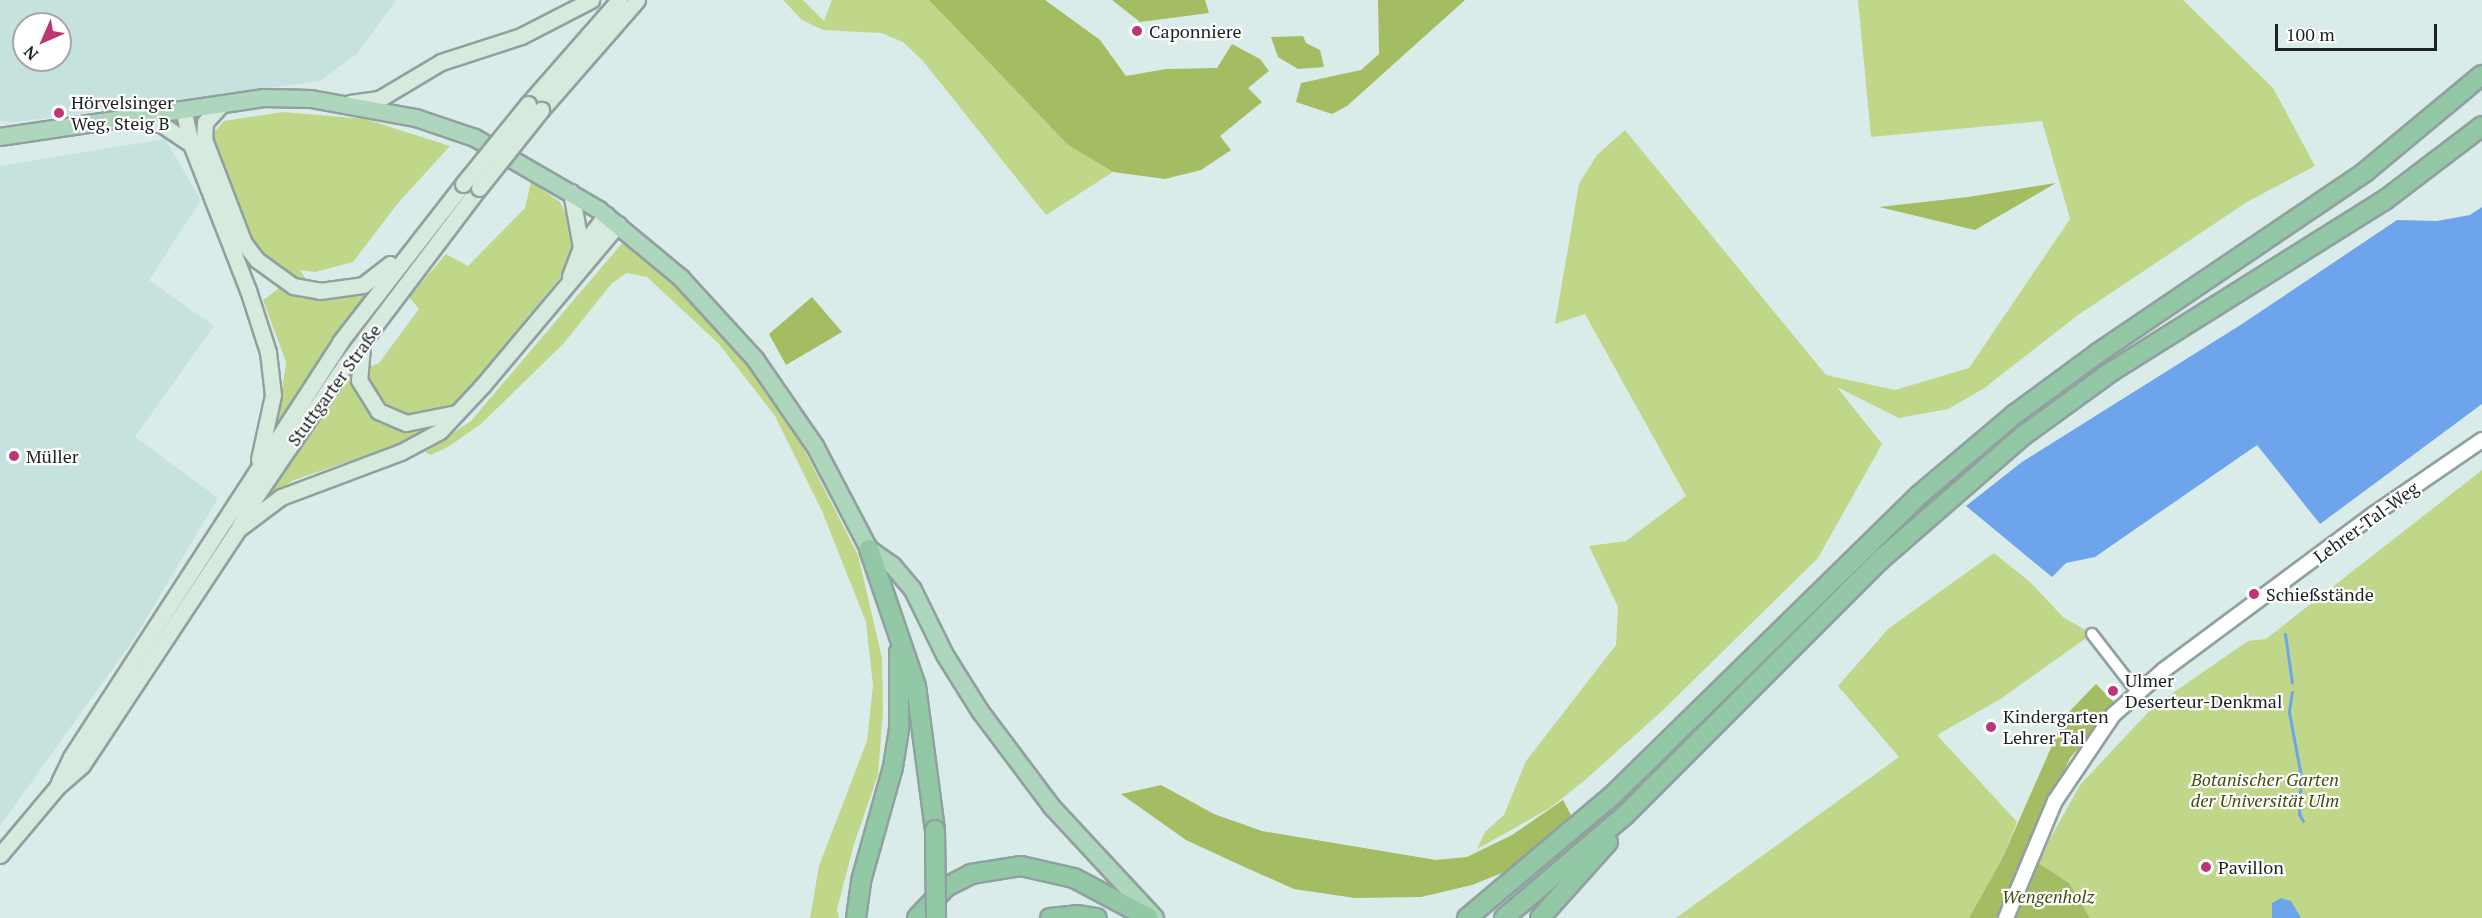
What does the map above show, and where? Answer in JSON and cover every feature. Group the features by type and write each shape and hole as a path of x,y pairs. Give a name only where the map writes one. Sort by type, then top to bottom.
{"highway":[{"path":"1467,918 1612,796 1918,496 2014,415 2098,353 2365,172 2482,75"},
{"path":"1504,918 1625,815 1880,560 2024,435 2112,371 2385,200 2482,126"},
{"path":"869,549 923,719 935,830 936,918"},
{"path":"856,918 870,843 893,767 898,729 898,635"},
{"path":"1539,918 1602,851 1625,815"},
{"path":"917,918 946,887 971,874 1021,866 1074,878 1149,918"},
{"path":"1459,918 1482,906"},
{"path":"1050,918 1077,915 1097,918"}],"main road":[{"path":"350,103 379,99 410,78 550,23 591,0"},
{"name":"Stuttgarter Straße","path":"0,855 57,787 82,765 238,529 254,499 362,345 479,188 534,107 619,0"},
{"name":"Stuttgarter Straße","path":"57,787 71,757 340,342 463,184 638,0"},
{"path":"0,137 264,98 350,103 416,118 475,138 571,192 612,220 687,284 755,358 815,446 869,549 894,566 909,584 945,656 1011,754 1052,807 1155,918"},
{"path":"222,104 205,122 204,139 232,215 257,261 293,286 342,290 380,276 463,184"},
{"path":"183,109 191,144 268,352 273,395 269,426 247,488"},
{"path":"124,118 161,124 191,144"},
{"path":"571,192 581,247"},
{"path":"568,282 581,247 612,220"},
{"path":"238,529 281,497 420,444 459,412 568,282 612,220"},
{"path":"362,345 359,380 378,411 406,423 459,412"}],"street":[{"name":"Lehrer-Tal-Weg","path":"2006,918 2055,801 2091,744 2137,692 2374,513 2482,440"},
{"path":"2092,634 2137,692"}],"shaded area":[{"path":"0,0 396,0 357,54 320,81 16,122 0,121"},
{"path":"165,139 201,200 149,280 214,326 135,437 218,498 136,636 0,826 0,166"}],"green space":[{"path":"783,0 803,0 824,21 832,0 929,0 1068,145 1113,172 1046,215 923,61 903,42 881,33 823,30 802,20"},
{"path":"929,0 1045,0 1100,40 1126,76 1166,69 1217,68 1232,44 1260,59 1269,71 1248,88 1262,102 1220,136 1231,150 1201,170 1165,179 1113,172 1068,145"},
{"path":"1112,0 1205,0 1209,13 1140,22"},
{"path":"1378,0 1465,0 1347,106 1332,114 1296,102 1301,83 1361,70 1379,54"},
{"path":"1858,0 2183,0 2273,88 2315,166 2247,202 2078,315 1983,389 1948,409 1899,418 1837,387 1882,444 1818,558 1662,711 1585,780 1550,808 1477,849 1485,832 1504,815 1526,761 1616,645 1618,607 1589,546 1626,541 1686,496 1585,314 1555,324 1579,184 1597,155 1625,130 1826,375 1895,390 1969,368 2070,219 2042,121 1871,137"},
{"path":"1303,36 1306,43 1320,50 1324,67 1298,69 1278,57 1271,37"},
{"path":"283,112 365,119 450,146 398,203 353,262 315,272 300,270 307,281 369,290 277,428 286,362 263,300 278,289 250,241 211,136 224,121"},
{"path":"531,182 560,202 576,235 566,270 456,404 406,442 294,480 265,498 349,375 379,363 419,309 409,297 446,254 468,266 525,208"},
{"path":"2056,183 1975,230 1879,207 1968,197"},
{"path":"623,242 649,262 722,333 790,422 858,555 882,658 883,711 878,775 854,844 837,909 839,918 810,918 819,866 867,741 873,686 866,622 822,511 775,416 719,344 647,277 627,273 612,283 564,343 482,423 448,447 431,455 425,452 471,421"},
{"path":"812,297 842,332 786,365 769,334"},
{"name":"Botanischer Garten der Universität Ulm","path":"2482,470 2482,918 2090,918 2069,883 2037,862 2080,785 2154,706 2248,641 2266,639"},
{"path":"1994,553 2030,582 2063,617 2092,634 1999,700 1937,735 2017,822 2002,859 1969,918 1676,918 1899,757 1838,686 1888,629"},
{"path":"2096,684 2117,705 2070,758 1996,918 1969,918 2002,859 2065,716"},
{"path":"1161,785 1214,814 1262,831 1436,860 1467,857 1512,835 1563,800 1571,815 1514,868 1472,885 1421,897 1355,898 1294,889 1240,865 1186,840 1121,794"},
{"name":"Wengenholz","path":"2037,862 2069,883 2090,918 2014,918"}],"water":[{"path":"2482,207 2482,404 2320,524 2257,445 2095,557 2066,563 2052,577 1966,506 2022,462 2242,324 2397,220 2437,221 2470,215"},
{"path":"2281,898 2291,901 2301,918 2272,918 2272,903"}],"waterway":[{"path":"2285,634 2292,683"},
{"path":"2292,692 2289,712 2301,776 2299,814 2303,821"}],"place":[{"name":"Caponniere","path":"1137,31"},
{"name":"Hörvelsinger Weg, Steig B","path":"59,113"},
{"name":"Müller","path":"14,456"},
{"name":"Schießstände","path":"2254,594"},
{"name":"Ulmer Deserteur-Denkmal","path":"2113,691"},
{"name":"Kindergarten Lehrer Tal","path":"1991,727"},
{"name":"Pavillon","path":"2206,867"}]}
